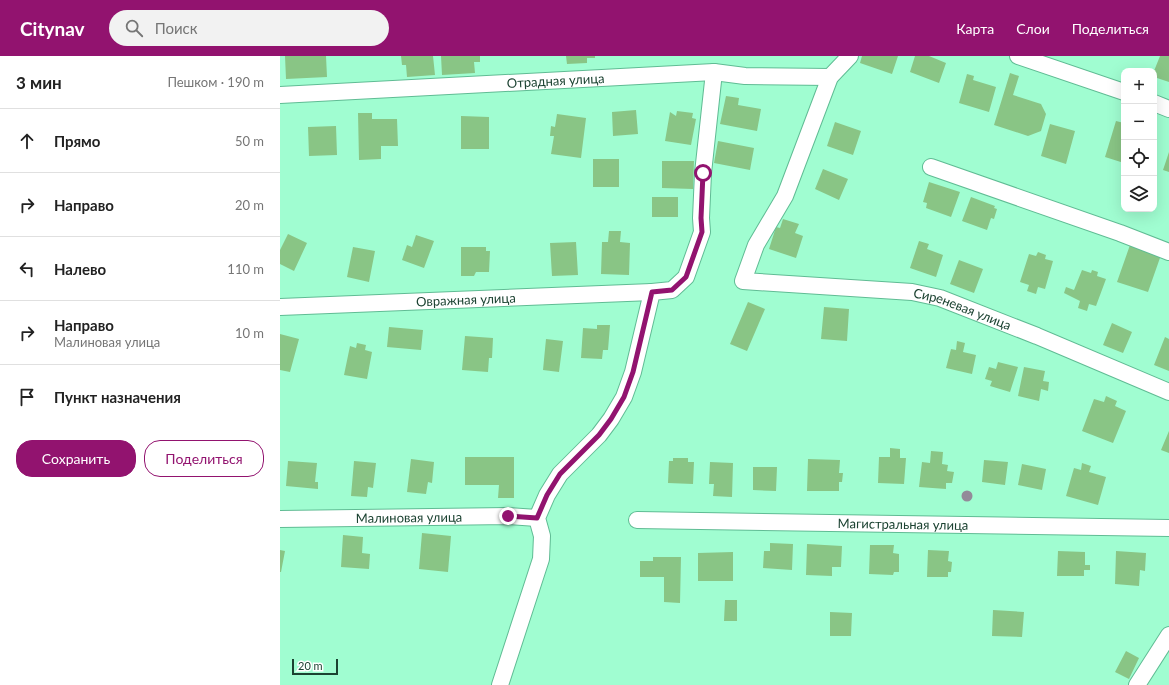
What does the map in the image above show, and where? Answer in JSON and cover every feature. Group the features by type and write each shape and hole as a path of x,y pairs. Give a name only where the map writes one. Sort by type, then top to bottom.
{"street":[{"path":"830,77 850,56"},
{"path":"1018,56 1121,91"},
{"name":"Отрадная улица","path":"280,95 714,72 744,76 830,77"},
{"name":"Овражная улица","path":"280,307 672,290 686,277 702,232 701,218 703,173 714,72"},
{"name":"Сиреневая улица","path":"830,77 785,196 756,245 743,281 912,292 940,298 1036,336 1169,392"},
{"path":"1157,104 1169,108"},
{"path":"931,167 1120,233 1169,252"},
{"path":"500,685 541,559 542,536 537,518 547,495 560,474 599,435 611,419 624,397 633,372 652,292"},
{"name":"Малиновая улица","path":"280,519 508,516 537,518"},
{"name":"Магистральная улица","path":"637,520 1169,528"},
{"path":"1137,685 1169,635"}],"building":[{"path":"285,56 326,56 327,77 286,79"},
{"path":"401,56 433,56 435,75 407,77 406,65 402,65"},
{"path":"441,56 480,56 480,62 474,62 475,73 442,75"},
{"path":"566,56 595,56 595,58 587,58 587,63 567,64"},
{"path":"862,56 898,56 892,74 860,63"},
{"path":"915,56 929,56 946,63 939,83 910,72"},
{"path":"1160,56 1169,56 1169,82 1157,78 1157,68 1155,68"},
{"path":"1010,73 1019,76 1013,95 1041,104 1046,114 1041,131 1028,136 994,125"},
{"path":"967,74 974,76 973,80 996,87 989,112 959,103"},
{"path":"726,96 739,98 738,105 761,109 757,131 720,124"},
{"path":"636,110 638,134 613,136 612,112"},
{"path":"677,111 693,113 692,118 696,119 691,145 665,141 670,112 676,116"},
{"path":"358,113 372,113 372,119 397,119 398,146 381,146 381,159 359,160"},
{"path":"557,114 586,118 581,158 551,154 554,136 550,136 551,126 555,127"},
{"path":"461,116 489,117 489,149 461,149"},
{"path":"1116,121 1121,122 1121,162 1105,157"},
{"path":"835,122 861,131 853,155 827,146"},
{"path":"1050,124 1075,131 1066,164 1041,156"},
{"path":"336,126 337,155 309,156 308,127"},
{"path":"718,141 754,148 750,170 714,163"},
{"path":"1169,152 1169,172 1163,170"},
{"path":"593,159 619,159 619,187 593,187"},
{"path":"662,161 694,161 693,189 662,188"},
{"path":"823,169 848,179 839,200 815,189"},
{"path":"929,182 960,192 951,217 926,208 927,203 923,202"},
{"path":"652,197 678,197 678,217 652,217"},
{"path":"971,197 995,206 994,208 997,209 994,219 991,218 987,230 962,221"},
{"path":"783,219 799,224 795,233 803,236 796,258 769,249 776,227 780,228"},
{"path":"609,231 621,231 620,242 630,243 629,275 601,274 602,242 608,242"},
{"path":"288,234 307,243 294,271 280,264 280,250"},
{"path":"416,235 434,241 424,268 402,260 407,245 412,247"},
{"path":"919,241 929,244 927,249 943,255 936,277 910,268"},
{"path":"576,242 578,275 552,276 550,243"},
{"path":"1130,245 1161,255 1148,292 1117,282"},
{"path":"353,247 375,251 369,282 347,277"},
{"path":"461,247 486,247 486,251 490,251 489,272 476,272 474,276 461,276"},
{"path":"1038,252 1046,255 1045,259 1053,261 1045,289 1038,287 1036,294 1027,291 1029,285 1020,282 1029,254 1036,256"},
{"path":"959,260 983,269 974,293 950,284"},
{"path":"1082,270 1091,273 1092,270 1098,272 1097,276 1106,279 1096,306 1089,304 1087,311 1078,308 1080,301 1064,293 1066,287 1074,290"},
{"path":"748,302 765,309 747,351 730,344"},
{"path":"824,307 849,309 847,341 821,339"},
{"path":"1112,323 1132,332 1123,353 1103,345"},
{"path":"597,325 610,325 608,350 603,350 602,359 581,358 583,328 597,329"},
{"path":"389,327 423,330 421,350 387,347"},
{"path":"280,334 299,339 290,372 280,370"},
{"path":"465,336 493,338 492,358 489,358 488,372 462,370"},
{"path":"1165,337 1169,339 1169,371 1154,365"},
{"path":"546,339 563,341 559,372 543,370"},
{"path":"957,341 965,343 963,352 976,355 972,374 946,368 951,349 956,350"},
{"path":"357,343 366,345 365,350 372,352 367,379 344,375 350,346 356,348"},
{"path":"998,362 1018,367 1010,392 990,386 992,381 985,379 989,367 996,369"},
{"path":"1024,367 1045,371 1043,381 1049,382 1048,391 1041,389 1039,401 1018,396"},
{"path":"1106,396 1117,401 1115,406 1126,411 1113,443 1082,431 1094,399 1104,402"},
{"path":"1169,431 1169,453 1161,450"},
{"path":"890,448 900,449 900,458 906,458 904,484 878,483 879,457 890,457"},
{"path":"931,451 943,452 942,464 948,465 947,471 954,472 952,483 946,483 946,489 919,487 922,462 930,463"},
{"path":"465,457 514,457 514,498 498,498 499,485 465,485"},
{"path":"673,458 688,458 688,462 694,462 693,484 668,483 669,461 673,461"},
{"path":"411,459 434,462 432,483 428,482 426,494 407,492"},
{"path":"808,459 840,460 839,473 843,473 842,482 839,482 839,491 807,491"},
{"path":"984,460 1008,462 1005,485 982,482"},
{"path":"288,461 317,463 315,482 318,482 318,489 286,486"},
{"path":"354,461 376,463 373,488 368,487 367,497 351,496"},
{"path":"710,462 733,463 732,497 713,496 714,484 709,484"},
{"path":"1082,463 1091,466 1089,472 1106,477 1098,505 1066,496 1074,468 1081,470"},
{"path":"1022,464 1046,469 1042,490 1018,485"},
{"path":"753,467 777,467 776,491 753,490"},
{"path":"422,533 451,536 448,572 419,569"},
{"path":"343,535 363,537 362,553 370,554 369,569 341,567"},
{"path":"770,543 793,544 792,570 763,568 764,551 770,551"},
{"path":"807,544 842,546 841,567 832,567 832,576 806,575"},
{"path":"870,545 894,545 893,553 899,554 899,572 894,572 893,575 869,574"},
{"path":"280,550 285,551 281,572 280,572"},
{"path":"928,550 949,551 948,561 952,562 951,572 948,572 948,577 927,577"},
{"path":"1058,551 1085,552 1085,565 1090,565 1090,570 1084,570 1084,576 1057,576"},
{"path":"1116,551 1146,553 1145,571 1140,570 1139,586 1115,584"},
{"path":"733,552 733,581 698,581 698,553"},
{"path":"653,557 681,557 680,603 664,602 664,577 640,577 640,561 653,561"},
{"path":"725,600 737,600 737,621 724,621"},
{"path":"993,610 1024,612 1022,637 992,636"},
{"path":"830,612 852,613 851,636 830,636"},
{"path":"1126,651 1139,658 1129,679 1115,672"}],"route":[{"path":"508,516 537,518 547,495 560,474 599,435 611,419 624,397 633,372 652,292 672,290 686,277 702,232 701,218 703,173"}]}
